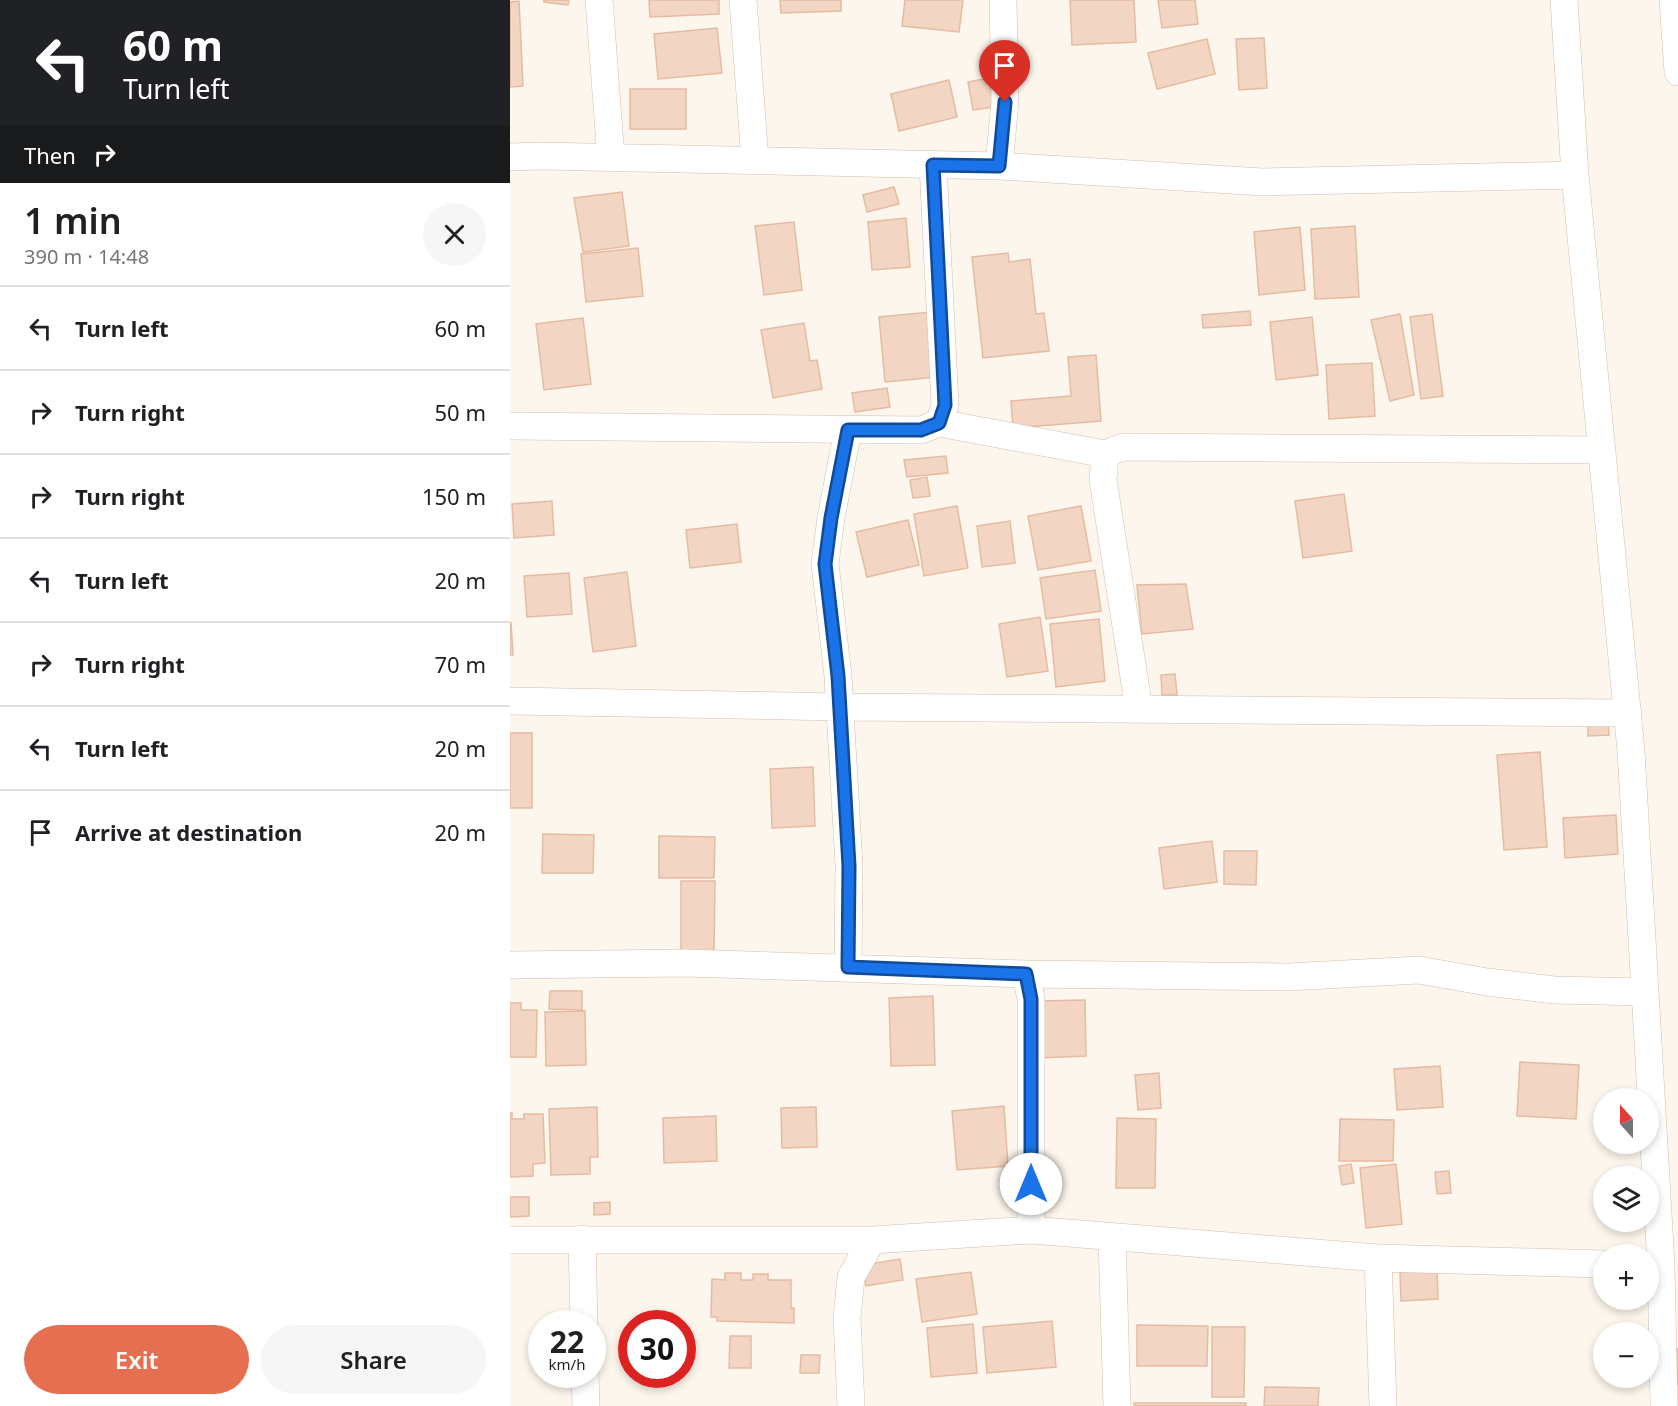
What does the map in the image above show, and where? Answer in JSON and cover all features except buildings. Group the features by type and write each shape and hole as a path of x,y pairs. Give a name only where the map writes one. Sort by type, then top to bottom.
{"street":[{"path":"599,0 611,158"},
{"path":"743,0 755,161"},
{"path":"999,166 1005,102 1003,0"},
{"path":"1564,0 1575,175 1628,713 1646,992 1654,1244"},
{"path":"1673,0 1678,72"},
{"path":"510,157 999,166 1263,182 1575,175"},
{"path":"933,165 945,405 939,423"},
{"path":"510,426 921,430 939,423 1105,454 1123,447 1602,450"},
{"path":"848,430 831,518 825,564 840,707 849,866 848,967"},
{"path":"1105,454 1103,480 1139,709"},
{"path":"510,701 840,707 1628,713"},
{"path":"510,965 686,963 1026,974 1288,977 1419,970 1487,982 1554,990 1646,992"},
{"path":"1026,974 1031,999 1031,1230"},
{"path":"510,1240 872,1240 1031,1230 1378,1258 1593,1263"},
{"path":"1112,1237 1117,1406"},
{"path":"582,1239 584,1310"},
{"path":"850,1406 847,1318 851,1277 872,1240"},
{"path":"1378,1258 1383,1406"},
{"path":"1658,1310 1664,1406"},
{"path":"585,1388 586,1406"}],"route":[{"path":"1005,102 999,166 933,165 945,405 939,423 921,430 848,430 831,518 825,564 838,676 849,866 848,967 1026,974 1031,999 1031,1184"}]}
